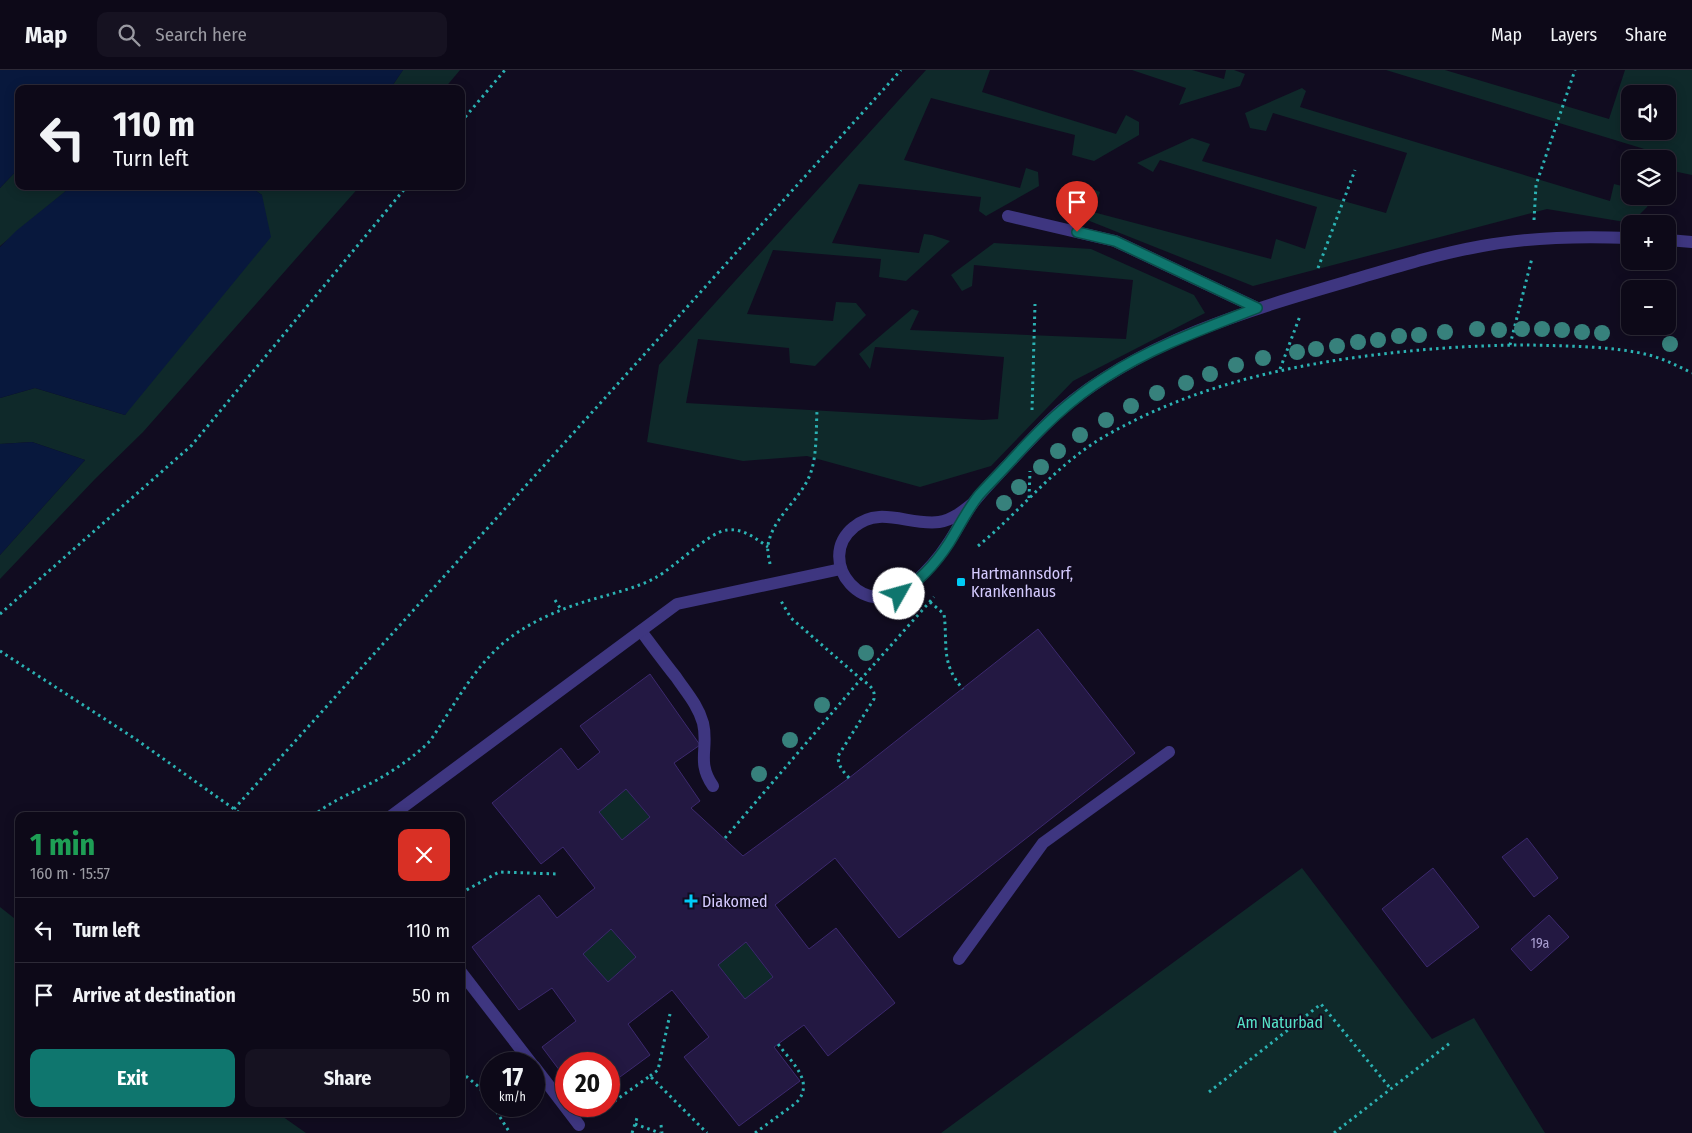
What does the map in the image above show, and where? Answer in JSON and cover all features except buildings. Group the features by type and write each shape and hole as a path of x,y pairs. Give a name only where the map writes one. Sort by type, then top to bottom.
{"lane":[{"path":"1008,216 1115,241 1257,308"},
{"path":"972,504 939,557 915,582 899,594 888,598 869,597 858,591 848,582 841,569 839,555 842,541 851,529 861,521 885,516 924,522 940,522 956,516 972,504 1058,412 1106,376 1193,333 1257,308 1431,257 1483,245 1537,239 1621,238"},
{"path":"1676,241 1692,242"},
{"path":"396,812 677,604 841,569"},
{"path":"641,631 697,707 703,723 705,736 704,771 713,786"},
{"path":"959,959 1043,843 1169,752"},
{"path":"465,977 523,1052"},
{"path":"545,1081 579,1126"}],"path":[{"path":"465,117 505,70"},
{"path":"234,809 901,70"},
{"path":"1510,345 1537,239 1534,223 1536,184 1575,70"},
{"path":"0,614 192,445 404,190"},
{"path":"1029,498 1035,304"},
{"path":"978,546 1003,526 1050,476 1106,435 1145,415 1190,396 1280,370 1341,359 1417,350 1510,345 1553,345 1631,352 1665,361 1692,373"},
{"path":"817,410 814,462 811,473 771,534 768,547 770,568 778,596 791,618 871,687 875,695 838,756 840,767 849,778"},
{"path":"318,812 334,801 389,772 424,748 476,672 499,647 530,626 588,601 619,592 655,578 720,532 742,531 768,547"},
{"path":"725,838 934,597"},
{"path":"555,600 562,611"},
{"path":"930,602 944,614 946,657 953,675 963,689"},
{"path":"0,651 134,738 238,812"},
{"path":"465,891 499,872 558,874"},
{"path":"1209,1092 1321,1004 1390,1088"},
{"path":"620,1097 658,1070 670,1014"},
{"path":"1334,1133 1450,1042"},
{"path":"755,1133 796,1103 804,1091 805,1085 801,1075 778,1044"},
{"path":"465,1075 480,1088"},
{"path":"650,1076 706,1133"},
{"path":"632,1133 638,1115"},
{"path":"501,1117 510,1133"},
{"path":"635,1124 661,1133 661,1125"}],"green space":[{"path":"403,70 460,70 447,85 393,85"},
{"path":"926,70 990,70 982,92 1116,134 1126,115 1139,122 1139,135 1094,161 1072,155 1075,135 931,98 904,160 1020,188 1026,168 1038,172 1039,186 986,216 979,211 981,197 859,184 832,243 919,253 924,234 950,241 906,281 879,277 881,259 773,250 747,314 833,321 836,302 856,303 866,315 815,366 790,363 789,348 698,339 686,403 983,420 998,419 1004,357 875,347 870,369 859,354 912,309 919,311 910,330 1126,339 1133,280 974,265 972,286 962,291 951,275 994,243 1091,249 1194,295 1205,313 1073,381 991,466 920,487 807,456 743,461 647,442 659,365"},
{"path":"1132,70 1192,70 1224,79 1226,70 1234,70 1245,74 1240,86 1179,105 1186,88"},
{"path":"1386,70 1445,70 1609,119 1625,70 1692,70 1692,175 1676,172 1676,150 1648,150"},
{"path":"1302,88 1306,91 1300,107 1610,201 1614,184 1621,186 1621,205 1648,205 1639,215 1621,215 1621,221 1547,209 1253,286 1067,212 1075,193 1089,188 1100,192 1093,212 1271,259 1276,239 1305,249 1317,207 1160,160 1153,172 1137,163 1192,138 1210,144 1202,161 1386,213 1407,153 1273,113 1266,131 1250,128 1245,113"},
{"path":"15,172 15,190 67,190 0,246 0,188"},
{"path":"255,190 356,190 143,432 95,479 0,579 0,555 85,460 32,442 0,444 0,398 35,388 125,415 262,195"},
{"path":"626,789 650,817 622,840 599,812"},
{"name":"Am Naturbad","path":"1302,868 1432,1039 1474,1018 1545,1133 941,1133"},
{"path":"0,907 15,919 15,1117 283,1117 306,1133 0,1133"},
{"path":"611,929 636,957 608,982 583,954"},
{"path":"746,942 773,977 745,999 718,965"}],"water":[{"path":"0,70 403,70 393,85 15,85 15,172 0,188"},
{"path":"67,190 255,190 262,195 271,237 125,415 35,388 0,398 0,247 16,231"},
{"path":"32,442 85,460 0,555 0,444"}],"place":[{"name":"Hartmannsdorf, Krankenhaus","path":"961,582"},
{"name":"Diakomed","path":"691,901"}],"route":[{"path":"899,594 915,582 939,557 979,495 1058,412 1080,394 1106,376 1138,359 1193,333 1257,308 1115,241 1077,232"}]}
